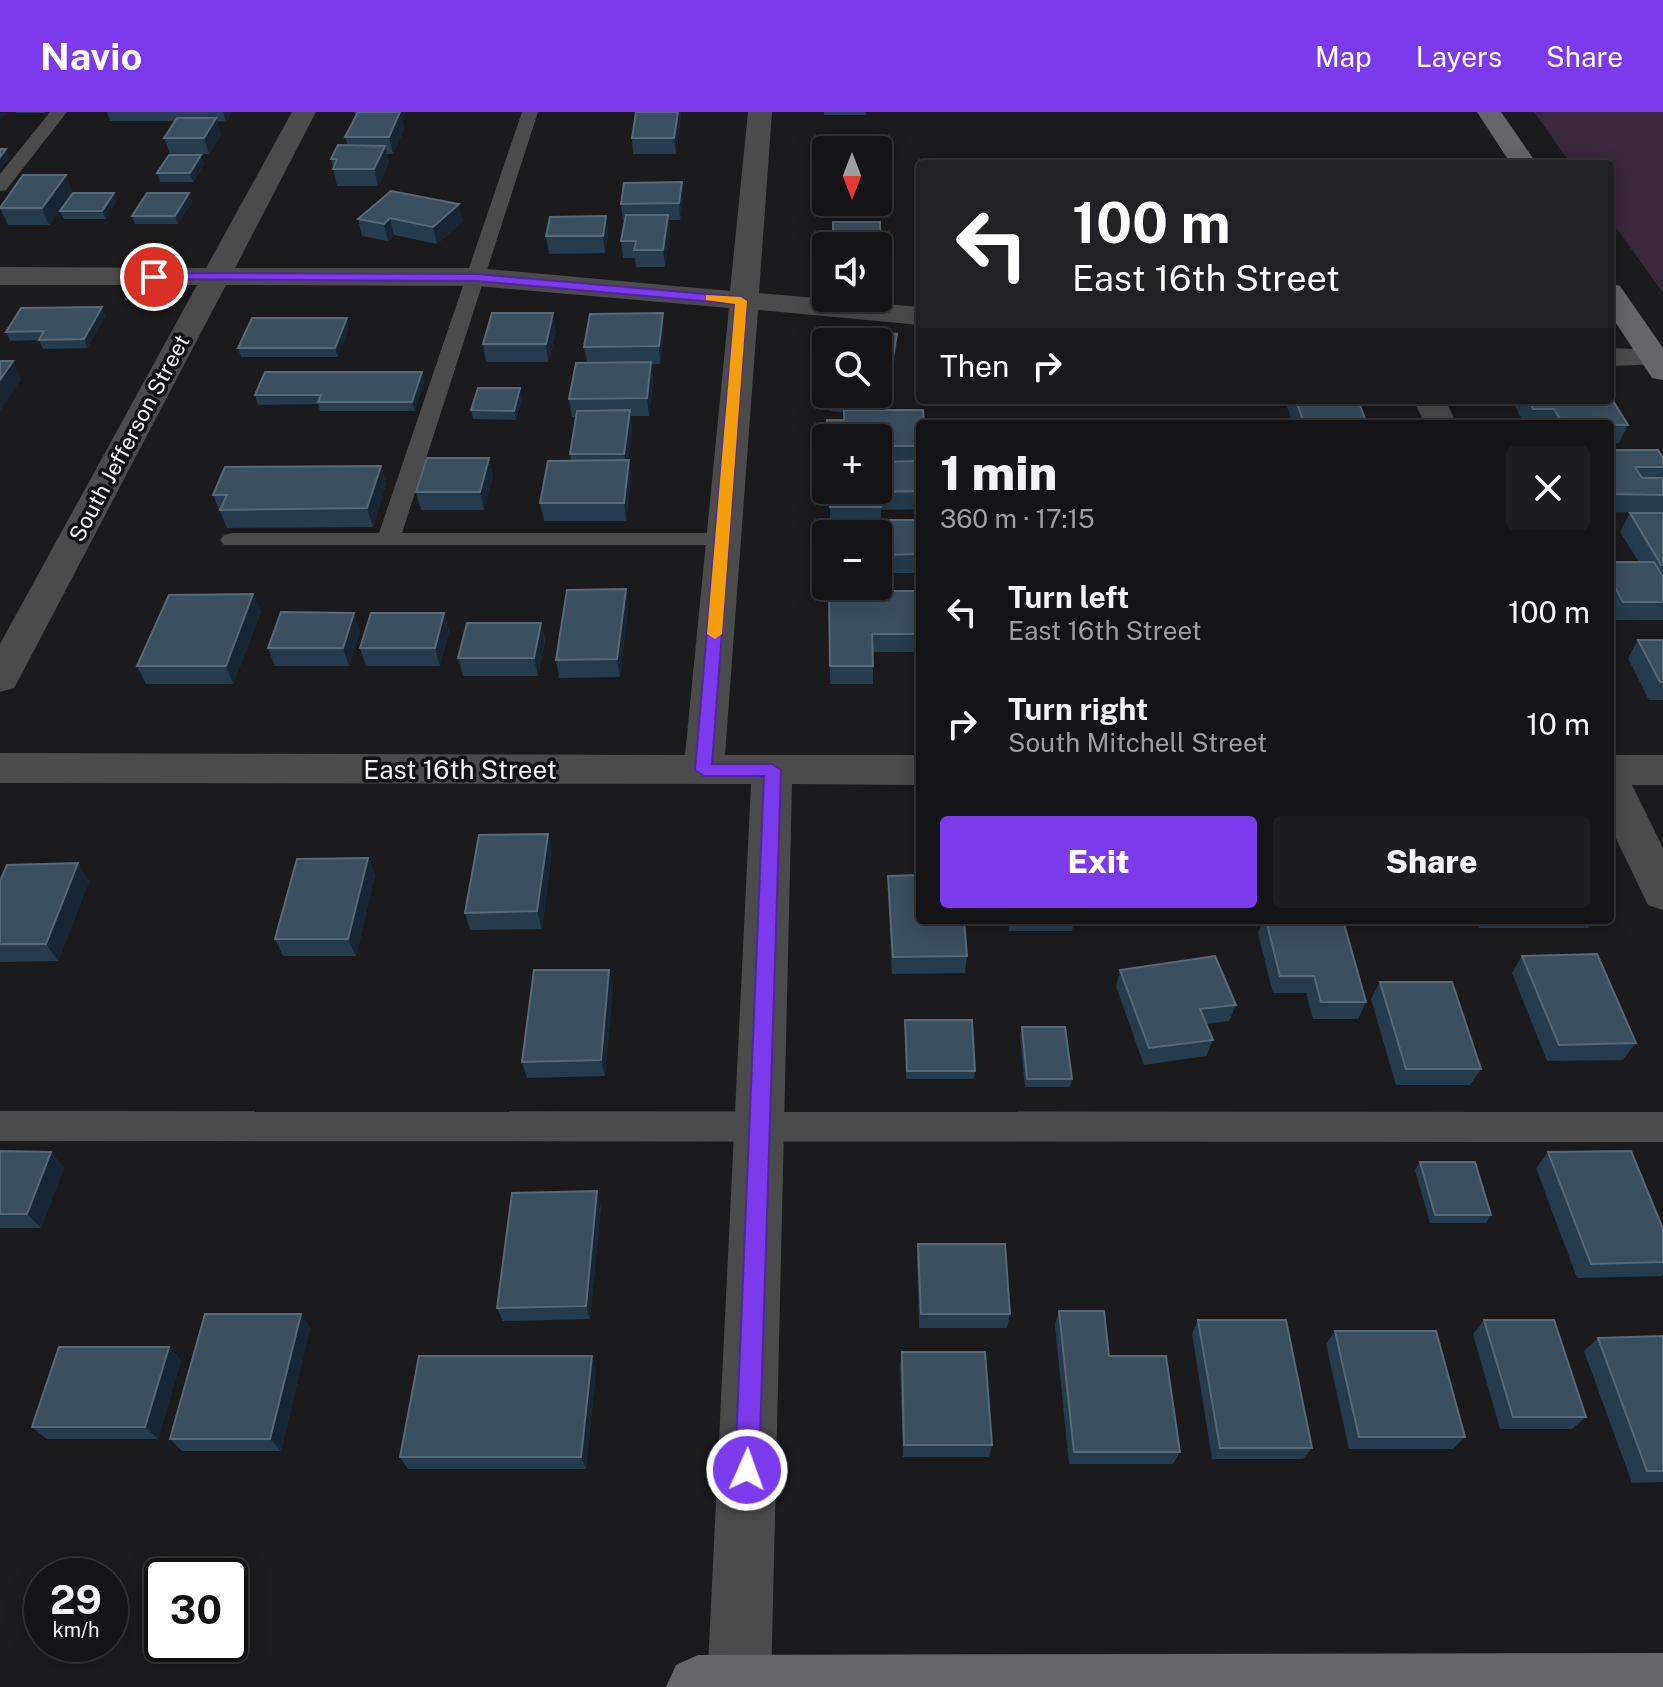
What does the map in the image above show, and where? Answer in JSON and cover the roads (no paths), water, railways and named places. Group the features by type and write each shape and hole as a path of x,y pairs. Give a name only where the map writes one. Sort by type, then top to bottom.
{"main road":[{"path":"1489,112 1521,160"},
{"path":"1614,298 1658,364"},
{"path":"698,1687 1663,1685"}],"street":[{"name":"South Jefferson Street","path":"0,679 304,112"},
{"path":"704,770 741,301 760,112"},
{"path":"0,276 477,277 916,316"},
{"path":"1614,358 1658,364"},
{"name":"East 16th Street","path":"0,768 916,770"},
{"path":"739,1687 772,770"},
{"path":"1614,770 1663,770"},
{"path":"1614,790 1663,893"}],"lane":[{"path":"0,186 59,112"},
{"path":"388,540 530,112"},
{"path":"232,540 722,540"},
{"path":"0,1126 1663,1127"}]}
